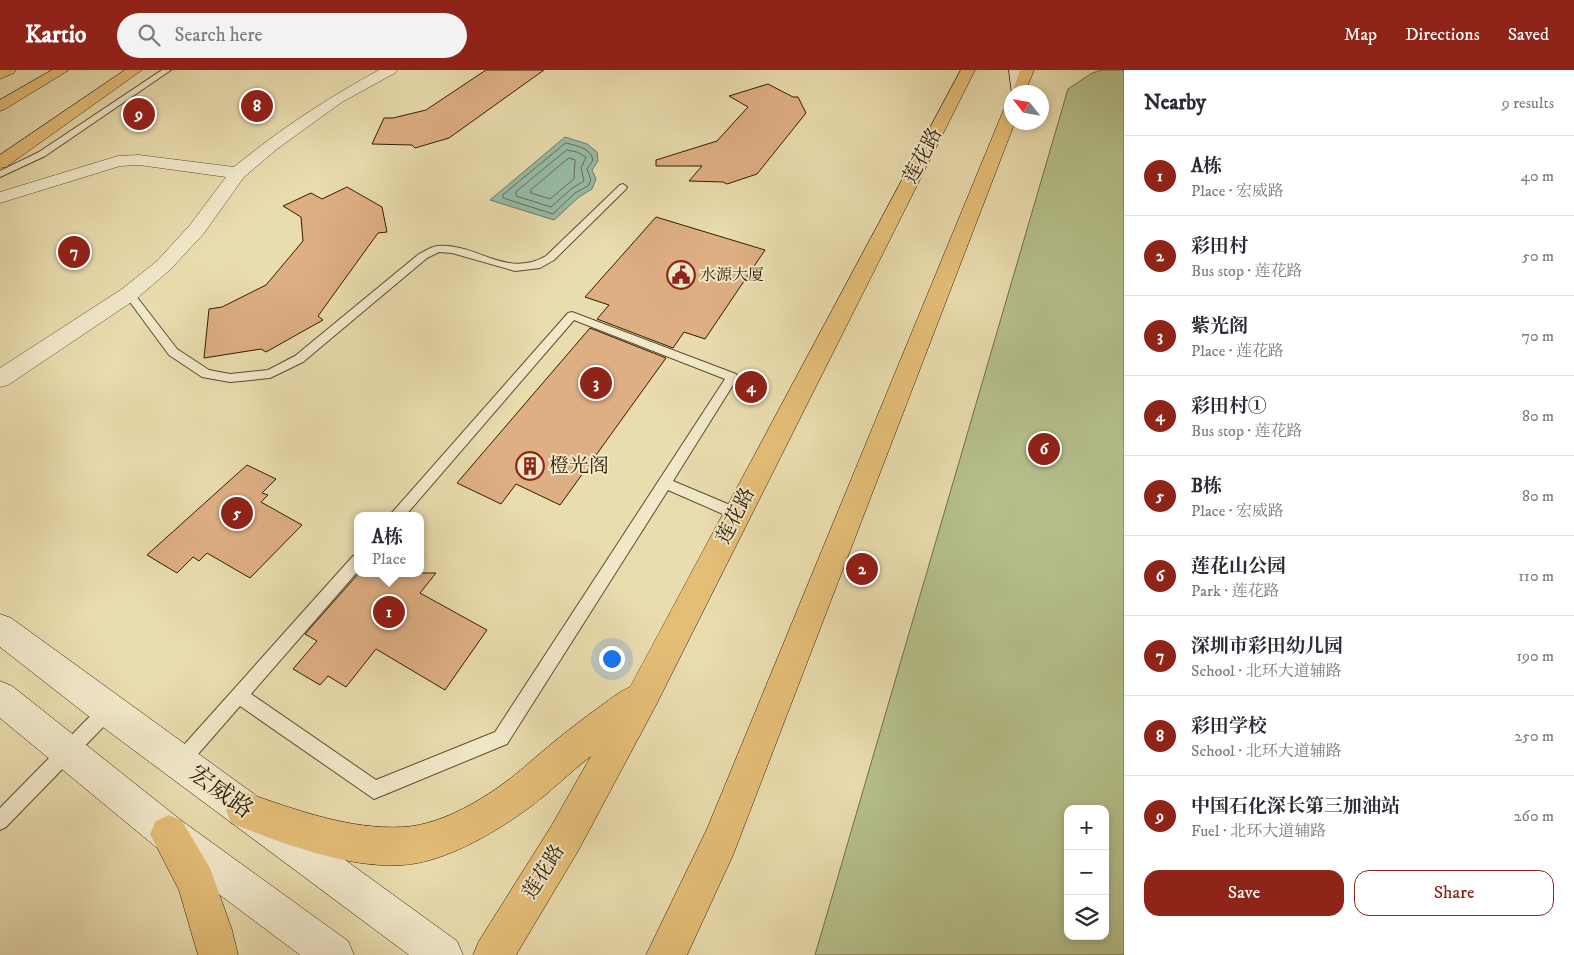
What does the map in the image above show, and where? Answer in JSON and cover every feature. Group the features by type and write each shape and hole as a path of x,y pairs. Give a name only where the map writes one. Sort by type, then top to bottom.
{"main road":[{"path":"0,75 9,70"},
{"path":"0,106 62,70"},
{"path":"0,163 135,70"},
{"name":"莲花路","path":"493,955 565,838 643,696 968,70"},
{"path":"1021,85 1027,70"},
{"path":"666,955 720,842 1004,129"},
{"path":"244,810 311,833 357,842 403,846 437,838 479,819 528,787 563,756 643,696"},
{"path":"169,834 196,882 218,955"}],"street":[{"path":"0,379 129,294 164,265 190,236 238,173 304,121 337,99 390,70"},
{"path":"1016,70 1017,85"},
{"path":"0,198 118,161 139,160 238,173"},
{"name":"宏威路","path":"0,628 108,710 443,955"},
{"path":"0,697 169,834 334,955"}],"lane":[{"path":"0,174 42,154 167,70"},
{"path":"129,294 173,352 206,374 230,378 270,374 299,359 437,249 453,250 515,268 536,266 550,258 623,187"},
{"path":"239,695 374,790 501,738 732,377 572,315 400,512"},
{"path":"665,483 737,514"},
{"path":"180,763 354,565"},
{"path":"0,820 108,710"}],"shaded area":[{"path":"1102,70 1124,70 1124,955 815,955 1068,89 1092,73"}],"water":[{"path":"565,137 587,144 597,152 598,161 592,170 596,179 592,189 579,197 554,220 490,200"}],"building":[{"path":"486,70 544,70 449,138 415,148 412,145 372,144 384,118 393,118 426,110"},
{"path":"768,84 793,97 798,97 806,113 757,174 727,184 723,182 689,181 702,166 656,166 656,160 717,141 748,107 729,96"},
{"path":"347,187 382,207 387,232 378,233 318,316 323,320 266,352 261,349 204,358 209,309 222,307 266,285 303,241 301,217 283,206 311,193 322,199"},
{"name":"水源大厦","path":"656,217 765,250 705,339 684,332 673,348 597,319 609,305 585,297"},
{"path":"590,328 666,358 560,505 516,484 501,504 457,483"},
{"path":"247,465 276,479 262,493 268,495 261,502 302,525 250,578 207,553 199,561 193,557 177,573 147,555"},
{"path":"424,573 436,573 420,593 487,630 445,690 376,649 346,687 328,676 320,685 293,669 317,641 305,634 355,577 424,577"}],"place":[{"name":"彩田学校","path":"257,106"},
{"name":"中国石化深长第三加油站","path":"139,114"},
{"name":"深圳市彩田幼儿园","path":"74,252"},
{"name":"水源大厦","path":"681,275"},
{"name":"紫光阁","path":"596,383"},
{"name":"彩田村①","path":"751,387"},
{"name":"莲花山公园","path":"1044,449"},
{"name":"橙光阁","path":"530,466"},
{"name":"B栋","path":"237,513"},
{"name":"彩田村","path":"862,569"},
{"name":"A栋","path":"389,612"}]}
